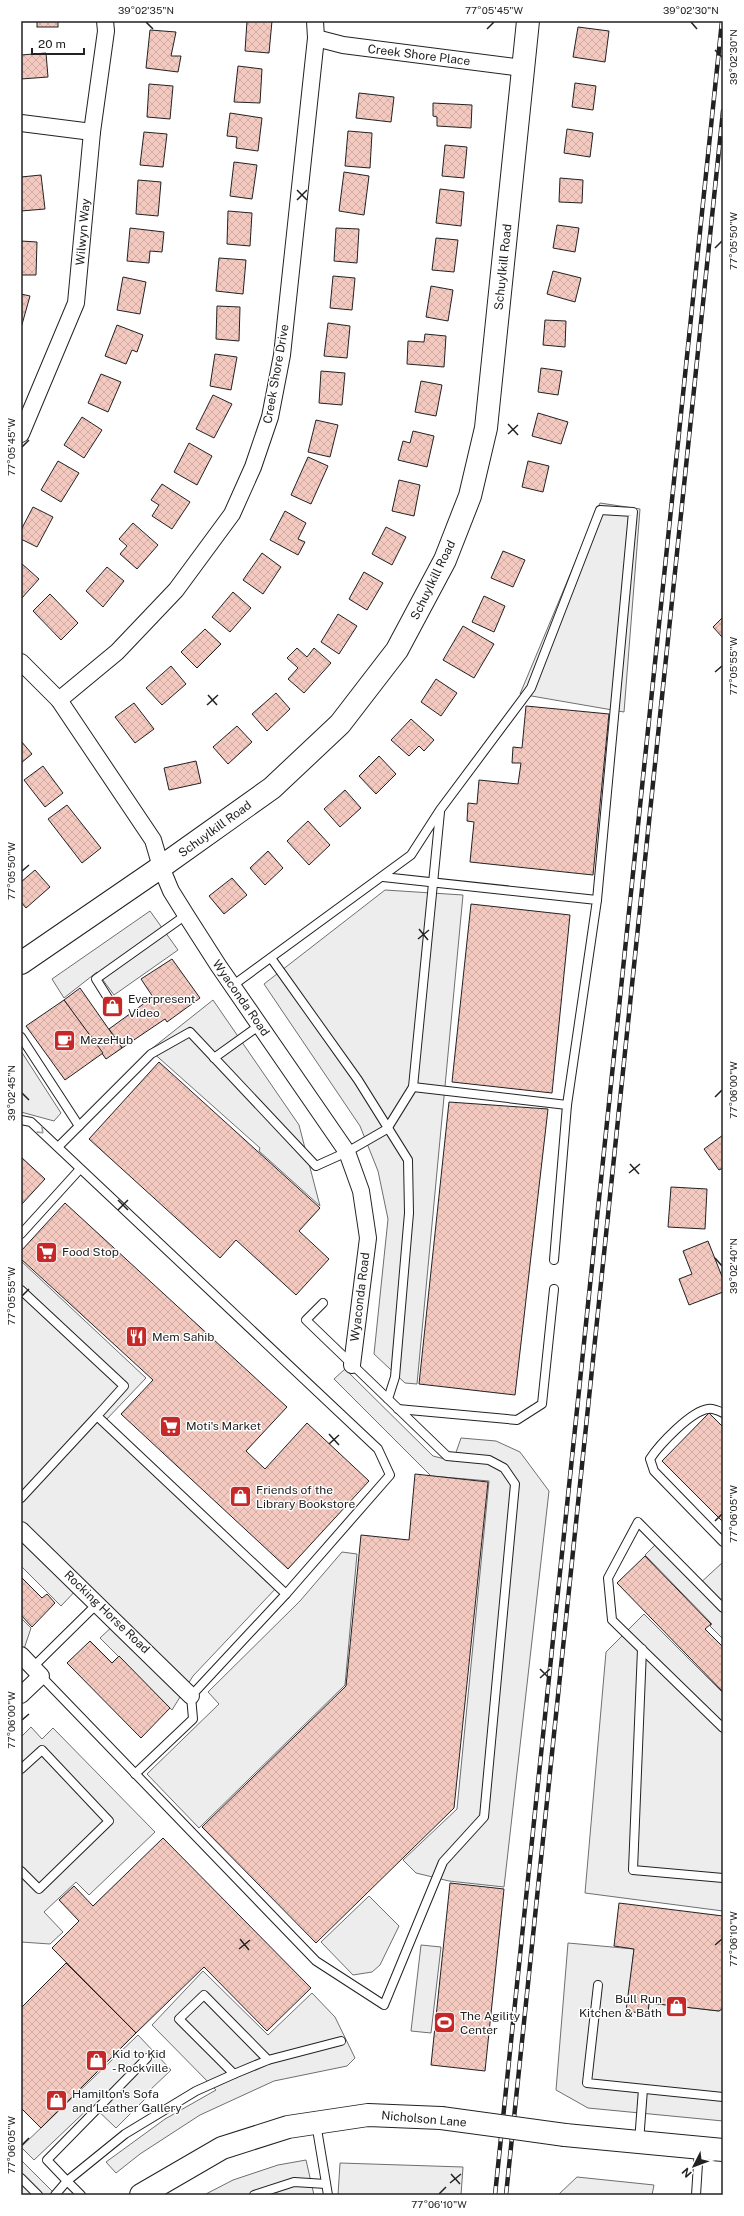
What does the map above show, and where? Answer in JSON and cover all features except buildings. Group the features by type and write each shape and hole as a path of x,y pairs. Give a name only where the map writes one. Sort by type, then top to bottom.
{"street":[{"name":"Wilwyn Way","path":"21,434 76,303 92,132 106,31 105,21"},
{"name":"Creek Shore Drive","path":"59,700 117,652 176,590 232,514 254,467 270,417 282,355 316,38 315,21"},
{"name":"Schuylkill Road","path":"21,963 161,867 272,788 340,724 397,650 445,560 470,496 486,428 528,21"},
{"name":"Creek Shore Place","path":"316,38 344,45 523,68"},
{"path":"21,123 92,132"},
{"name":"Wyaconda Road","path":"21,662 59,700 153,840 161,867 171,891 232,986 347,1152 361,1190 368,1238 352,1365"},
{"name":"Rocking Horse Road","path":"21,1530 98,1603 191,1696"},
{"path":"21,1655 37,1672 21,1695"},
{"name":"Nicholson Lane","path":"141,2195 222,2148 288,2127 368,2115 441,2118 565,2135 723,2150"}],"lane":[{"path":"232,986 383,878 411,855 440,810 531,688 600,510 633,512 597,900 567,1105 554,1260"},
{"path":"58,1147 151,1054 190,1032 316,1166 347,1152 387,1129 413,1087 440,810"},
{"path":"383,878 597,900"},
{"path":"113,1006 96,979 186,915"},
{"path":"271,958 358,1080 387,1129 408,1160 409,1213 395,1377 388,1399"},
{"path":"214,1058 260,1025"},
{"path":"21,1037 80,1126"},
{"path":"413,1087 567,1105"},
{"path":"21,1120 31,1122 378,1449 390,1475 286,1594 191,1696 193,1719 136,1774"},
{"path":"21,1234 80,1169"},
{"path":"398,1409 517,1420 542,1404 554,1288"},
{"path":"21,1290 124,1386 21,1498"},
{"path":"98,1603 37,1672 316,1961 384,2005 443,1862 484,1817 516,1484 504,1468 489,1460 447,1456 306,1320 322,1303"},
{"path":"723,1413 710,1408 697,1412 656,1450 650,1459 654,1471 723,1542"},
{"path":"97,1416 286,1594"},
{"path":"723,1608 638,1522 608,1578 612,1620 723,1728"},
{"path":"642,1649 633,1870 723,1878"},
{"path":"21,1769 42,1750 109,1821 39,1889 21,1870"},
{"path":"598,1985 587,2083 723,2097"},
{"path":"234,2074 179,2019 204,1995 268,2060"},
{"path":"55,2195 67,2181 125,2134 196,2090 268,2060 342,2041"},
{"path":"81,2195 47,2160 147,2058"},
{"path":"639,2142 643,2089"},
{"path":"316,2123 328,2195"},
{"path":"696,2195 699,2148"},
{"path":"21,2178 38,2195"},
{"path":"254,2195 294,2182 326,2184"}],"shaded area":[{"path":"600,503 640,509 624,712 520,694"},
{"path":"385,890 463,895 417,1384 405,1383 374,1354 388,1219 378,1171 360,1126 264,984"},
{"path":"150,911 178,950 114,995 97,972 64,998 52,979"},
{"path":"213,1000 299,1125 320,1206 259,1151 260,1148 150,1050"},
{"path":"21,1051 61,1113 54,1121 21,1112"},
{"path":"21,1261 146,1378 104,1422 278,1586 193,1676 172,1710 100,1638 117,1622 80,1586 61,1606 21,1566"},
{"path":"345,1369 433,1456 453,1461 461,1438 496,1441 520,1452 549,1491 504,1887 449,1881 416,1873 403,1860 457,1809 489,1481 431,1476 334,1379"},
{"path":"656,1544 697,1586 723,1562 723,1639 710,1626 712,1624 645,1555"},
{"path":"342,1552 357,1554 345,1685 199,1828 147,1774 219,1704 208,1692 300,1601"},
{"path":"644,1614 723,1693 723,1911 585,1893 606,1652"},
{"path":"21,1618 31,1628 21,1658"},
{"path":"31,1727 42,1739 53,1728 155,1832 89,1895 76,1882 44,1912 63,1932 50,1944 21,1942 21,1737"},
{"path":"369,1896 399,1926 380,1965 372,1972 353,1975 321,1942"},
{"path":"568,1943 634,1949 627,2011 648,2014 649,2003 719,2011 723,2008 723,2121 588,2108 556,2090"},
{"path":"421,1945 441,1947 431,2033 411,2031"},
{"path":"203,1971 268,2035 312,1993 335,2017 355,2058 347,2066 274,2081 200,2115 140,2154 116,2173 106,2162 165,2119 216,2090 152,2025"},
{"path":"138,2035 171,2070 148,2092 150,2094 116,2128 92,2105 34,2160 21,2147"},
{"path":"21,2160 56,2195 21,2195"},
{"path":"306,2160 314,2195 204,2195 233,2180 278,2165"},
{"path":"340,2163 463,2167 461,2195 338,2195"},
{"path":"577,2177 654,2185 652,2195 558,2195"}],"railway":[{"path":"495,2195 722,21"},
{"path":"506,2195 723,111"}],"place":[{"name":"Everpresent Video","path":"112,1006"},
{"name":"MezeHub","path":"64,1040"},
{"name":"Food Stop","path":"47,1252"},
{"name":"Mem Sahib","path":"136,1337"},
{"name":"Moti's Market","path":"171,1426"},
{"name":"Friends of the Library Bookstore","path":"240,1497"},
{"name":"Bull Run Kitchen & Bath","path":"677,2006"},
{"name":"The Agility Center","path":"444,2023"},
{"name":"Kid to Kid - Rockville","path":"97,2061"},
{"name":"Hamilton's Sofa and Leather Gallery","path":"57,2101"}]}
